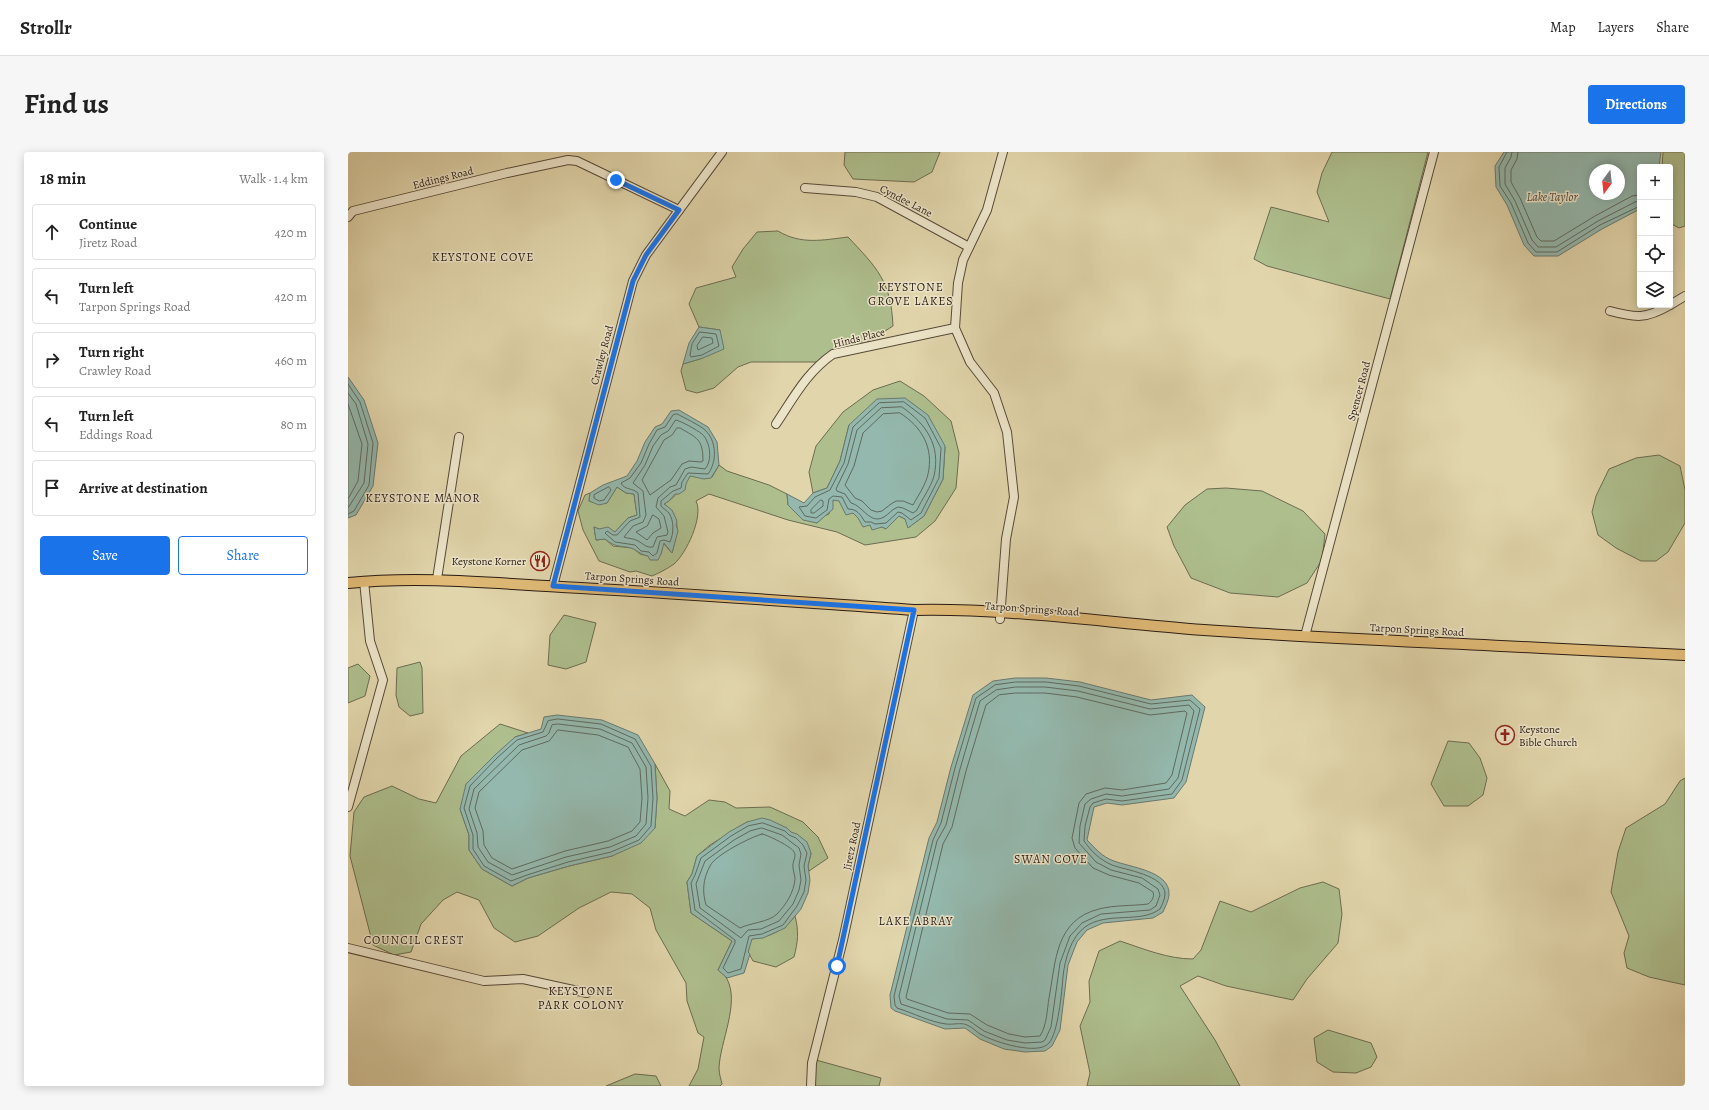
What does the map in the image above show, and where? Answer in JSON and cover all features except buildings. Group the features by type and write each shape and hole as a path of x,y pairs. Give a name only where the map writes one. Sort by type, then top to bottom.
{"main road":[{"name":"Tarpon Springs Road","path":"348,582 437,580 553,586 914,610 939,610 1000,616 1111,621 1148,626 1305,636 1685,655"}],"street":[{"name":"Crawley Road","path":"553,586 633,281 646,255 722,152"},
{"path":"1000,616 1006,539 1014,497 1007,432 994,393 970,362 955,328 958,283 963,260 988,210 1003,152"},
{"name":"Spencer Road","path":"1305,636 1434,152"},
{"name":"Eddings Road","path":"348,217 353,211 507,173 568,160 577,162 679,210"},
{"name":"Cyndee Lane","path":"805,188 856,192 877,197 969,247"},
{"path":"1673,303 1685,296"},
{"path":"1610,311 1628,316 1645,316 1663,308"},
{"name":"Hinds Place","path":"776,424 808,376 819,364 833,354 955,328"},
{"path":"437,580 460,437"},
{"path":"348,807 383,680 370,642 364,581"},
{"name":"Jiretz Road","path":"810,1086 812,1063 843,940 914,610"},
{"path":"348,948 484,981 523,979 587,993"}],"green space":[{"path":"845,152 940,152 932,172 914,182 853,179 844,165"},
{"path":"1332,152 1428,152 1390,299 1267,266 1254,259 1271,207 1329,222 1317,192 1322,173"},
{"path":"1663,152 1685,152 1685,226 1679,228 1673,225 1673,164 1662,164"},
{"path":"778,231 804,240 848,237 881,276 889,297 893,326 866,343 833,351 817,362 751,362 738,367 714,388 697,393 686,390 681,371 683,364 703,358 720,330 699,327 689,304 696,288 736,277 732,267 743,249 757,232"},
{"path":"900,381 924,396 951,421 959,453 956,488 935,521 916,537 865,545 837,532 788,520 709,494 696,501 698,516 696,525 684,552 669,568 652,576 636,571 630,572 599,561 583,530 578,511 585,495 590,493 589,501 607,503 617,487 626,493 634,494 637,515 628,518 615,532 594,527 596,540 605,539 613,546 633,548 640,554 648,556 661,554 663,543 672,553 677,526 674,515 664,504 678,492 690,476 712,477 719,465 727,471 769,485 787,494 788,505 817,523 824,516 829,514 833,500 839,500 846,514 853,513 870,525 886,529 899,516 905,519 909,527 924,516 943,479 945,447 849,425 840,461 827,488 813,493 809,472 816,446 843,412 873,390"},
{"path":"1659,455 1680,466 1685,490 1685,523 1668,552 1656,561 1641,561 1616,548 1598,535 1592,512 1596,496 1609,469 1636,458"},
{"path":"1226,488 1262,491 1303,511 1325,534 1322,560 1307,583 1278,597 1230,593 1191,578 1174,546 1167,527 1185,505 1207,489"},
{"path":"564,615 596,623 586,662 566,669 548,665 550,635"},
{"path":"420,662 422,668 423,713 410,716 399,707 396,695 397,668"},
{"path":"358,664 370,676 365,696 348,703 348,668"},
{"path":"500,724 528,733 515,737 460,809 469,835 469,850 482,869 512,886 528,878 569,866 612,856 655,828 657,798 655,764 670,791 669,809 685,816 709,800 725,802 736,808 770,807 803,822 818,837 828,858 809,871 808,866 811,853 787,828 747,822 710,845 697,856 692,874 687,882 691,913 732,941 718,970 727,979 731,999 728,1023 720,1058 719,1070 722,1084 720,1086 689,1086 698,1069 704,1037 698,1033 687,1001 686,983 656,930 650,908 632,894 611,892 579,908 538,936 515,942 494,928 479,900 457,892 443,900 421,924 411,952 394,955 373,945 350,856 354,812 364,797 392,786 419,799 436,803 461,756"},
{"path":"1448,741 1469,743 1480,758 1487,778 1483,795 1468,806 1444,806 1431,784"},
{"path":"1685,778 1685,985 1649,977 1627,968 1624,953 1629,936 1611,892 1618,852 1626,828 1665,804 1680,781"},
{"path":"1323,882 1339,889 1342,914 1338,943 1307,979 1293,1000 1226,986 1198,976 1180,986 1215,1040 1240,1086 1087,1086 1090,1073 1080,1026 1090,1002 1089,981 1099,951 1120,941 1165,955 1184,959 1193,959 1201,950 1220,901 1251,912 1300,888"},
{"path":"795,916 798,936 794,957 776,967 753,961 748,952 751,939 764,937 776,932 786,926"},
{"path":"1328,1030 1371,1043 1377,1057 1371,1067 1356,1073 1333,1072 1317,1062 1314,1038"},
{"path":"816,1060 881,1078 879,1086 814,1086"},
{"path":"635,1074 656,1076 661,1086 606,1086"}],"water":[{"name":"Lake Taylor","path":"1504,152 1661,152 1659,164 1637,164 1637,211 1602,229 1558,256 1534,256 1524,245 1507,205 1496,187 1495,166"},
{"path":"699,327 720,330 724,349 703,358 683,364 689,343"},
{"path":"348,377 364,400 378,443 373,486 356,515 348,518"},
{"path":"905,398 928,415 945,446 943,479 924,516 908,528 905,519 899,516 886,529 882,527 872,530 870,525 863,527 853,513 846,515 839,501 833,500 833,509 817,523 803,520 788,505 787,494 804,503 813,493 827,488 840,461 849,425 877,399"},
{"path":"679,410 708,427 717,442 719,465 711,478 704,479 690,476 685,490 679,494 675,494 664,504 672,510 677,521 676,525 678,531 672,553 664,543 658,560 650,560 648,556 631,548 615,545 605,539 596,540 594,527 599,529 608,527 615,532 628,518 637,515 634,494 626,493 617,487 607,503 599,505 589,501 590,493 603,485 627,476 637,461 645,442 655,427 662,424 671,411"},
{"path":"1015,678 1046,678 1080,682 1151,700 1192,695 1205,707 1186,782 1174,798 1122,805 1107,803 1094,807 1087,840 1106,857 1148,871 1163,880 1168,886 1168,901 1163,912 1153,918 1103,923 1087,930 1077,942 1068,965 1060,1030 1052,1046 1045,1051 1025,1052 1004,1049 980,1039 965,1028 945,1029 895,1011 891,1008 890,995 929,838 937,822 951,767 973,695 993,681"},
{"path":"557,715 602,720 638,735 655,764 657,798 655,828 641,843 612,856 569,866 528,878 512,886 482,869 469,850 469,835 460,809 466,784 515,737 541,729 544,717"},
{"path":"762,818 787,828 807,842 811,853 808,866 810,880 808,893 801,909 785,928 763,938 752,939 748,952 750,954 744,973 727,978 718,970 732,941 691,913 687,882 692,874 697,856 729,832 747,822"}],"place":[{"name":"Keystone Korner","path":"540,561"},
{"name":"Keystone Bible Church","path":"1505,735"}],"district":[{"name":"KEYSTONE COVE","path":"483,257"},
{"name":"KEYSTONE GROVE LAKES","path":"911,294"},
{"name":"KEYSTONE MANOR","path":"423,498"},
{"name":"SWAN COVE","path":"1051,859"},
{"name":"LAKE ABRAY","path":"916,921"},
{"name":"COUNCIL CREST","path":"414,940"},
{"name":"KEYSTONE PARK COLONY","path":"581,998"}],"route":[{"path":"616,180 679,210 646,255 633,281 553,586 914,610 903,667 837,966"}]}
